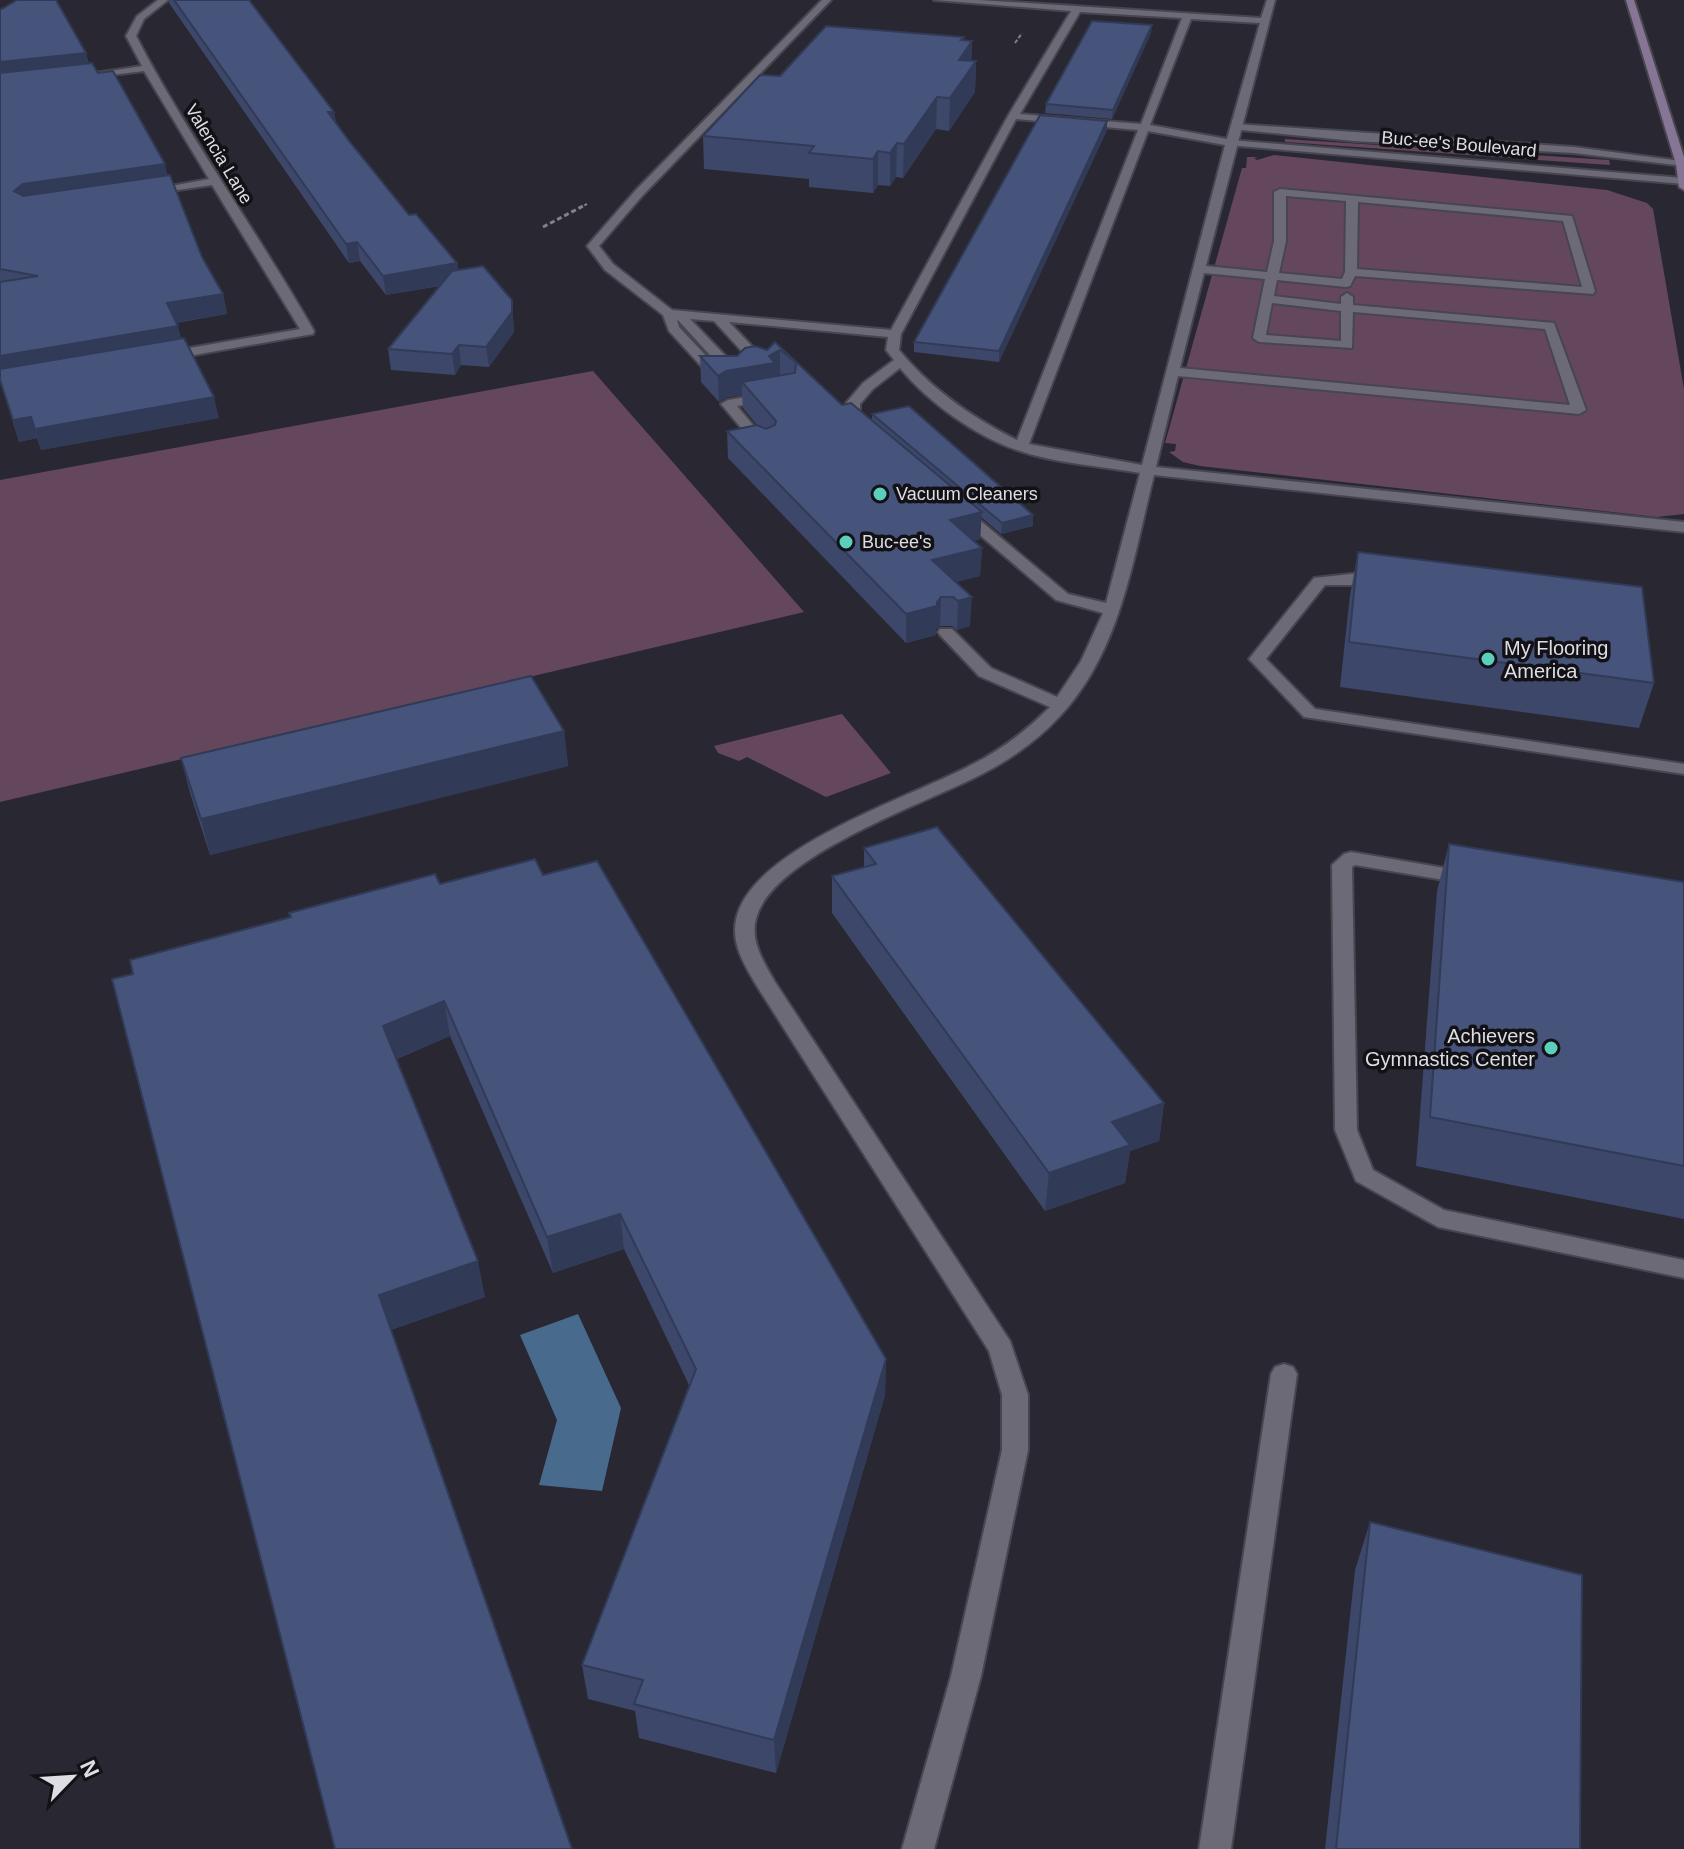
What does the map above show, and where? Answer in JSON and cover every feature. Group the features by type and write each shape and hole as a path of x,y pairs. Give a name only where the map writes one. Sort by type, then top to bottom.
{"main road":[{"path":"1630,0 1668,105 1683,164 1684,183"}],"street":[{"name":"Valencia Lane","path":"158,358 308,331 146,68 131,36 140,18 164,0"},
{"path":"736,375 674,313 609,267 593,246 639,193 827,0"},
{"path":"938,0 1265,21"},
{"path":"918,1849 966,1676 999,1534 1015,1450 1015,1395 1001,1348 765,983 746,949 746,915 762,889 792,863 828,841 1001,757 1050,719 1085,674 1112,610 1235,127 1271,0"},
{"path":"1077,9 1013,116 895,334 892,350 919,383 980,427 1021,447 1147,470 1684,527"},
{"path":"1021,447 1187,17"},
{"path":"73,77 146,68"},
{"path":"1013,116 1144,127"},
{"name":"Buc-ee's Boulevard","path":"1144,127 1235,127 1394,140 1503,143 1615,152 1683,164"},
{"name":"Buc-ee's Boulevard","path":"1144,127 1231,143 1684,183"},
{"path":"136,193 214,181"},
{"path":"1198,269 1271,276 1348,278 1589,291 1568,218 1352,198 1280,192 1280,241 1271,276 1259,338 1347,345 1348,278 1352,198"},
{"path":"1172,371 1579,410 1550,326 1267,299"},
{"path":"674,313 895,334"},
{"path":"674,313 673,328 720,378"},
{"path":"699,315 752,372"},
{"path":"717,317 766,369"},
{"path":"876,440 853,420 853,403 868,386 900,362"},
{"path":"767,449 728,404 736,396 769,391 790,393"},
{"path":"945,499 1062,597 1112,610"},
{"path":"1391,582 1360,578 1320,581 1257,659 1310,713 1684,769"},
{"path":"946,632 985,672 1060,705"},
{"path":"1487,882 1351,858 1342,865 1346,1130 1364,1175 1438,1218 1684,1269"},
{"path":"1215,1849 1284,1374"}],"path":[{"path":"1015,43 1022,33"}],"shaded area":[{"path":"1285,139 1609,160 1610,165 1285,142"},
{"path":"1274,155 1607,190 1647,203 1653,209 1684,389 1684,514 1657,517 1200,466 1183,462 1169,452 1175,451 1176,444 1165,443 1242,168 1246,168 1247,157 1259,157 1254,158 1257,160"},
{"path":"593,371 804,612 0,802 0,480"},
{"path":"842,714 891,773 826,797 747,757 739,761 718,753 714,746"}],"water":[{"path":"578,1314 621,1408 602,1491 539,1485 557,1420 520,1335"}],"building":[{"path":"17,0 56,0 86,53 0,62 0,10"},
{"path":"174,0 249,0 334,112 328,112 349,141 409,215 416,214 457,263 383,276 357,242 346,244"},
{"path":"1092,21 1152,25 1113,110 1046,104"},
{"path":"826,26 964,37 961,40 972,41 959,60 976,61 950,98 937,97 904,144 897,143 890,153 878,151 873,159 809,153 814,146 703,136 760,75 780,76"},
{"path":"92,63 98,73 113,71 165,164 23,184 14,191 23,196 170,175 202,257 223,294 167,303 178,326 0,356 0,282 38,276 0,269 0,73"},
{"path":"1040,115 1107,121 999,351 914,342"},
{"path":"483,266 512,300 512,312 486,347 459,345 452,354 388,349 452,271"},
{"path":"184,338 214,397 35,429 31,417 13,420 0,380 0,369"},
{"path":"775,342 842,405 851,403 982,512 950,520 982,548 932,560 972,597 958,601 953,597 941,597 937,606 906,614 727,431 757,425 766,429 775,425 776,421 742,382 795,373 796,362 780,350 769,356 775,363 726,371 718,376 700,356 737,356 745,348 755,346 767,350"},
{"path":"909,406 1033,515 1002,523 872,414"},
{"path":"1358,552 1642,587 1654,683 1349,642"},
{"path":"531,676 564,731 201,819 181,758"},
{"path":"937,827 1164,1103 1112,1122 1130,1145 1049,1173 832,876 876,864 864,848"},
{"name":"Achievers Gymnastics Center","path":"1449,844 1684,882 1684,1166 1430,1117"},
{"path":"535,859 543,875 597,861 886,1359 774,1740 634,1704 643,1680 582,1665 696,1369 620,1214 547,1237 444,1001 383,1026 478,1261 379,1295 572,1849 335,1849 112,979 133,974 130,960 291,917 289,913 435,874 440,884"},
{"path":"1370,1522 1582,1575 1580,1849 1336,1849"}],"place":[{"name":"Vacuum Cleaners","path":"880,494"},
{"name":"Buc-ee's","path":"846,542"},
{"name":"My Flooring America","path":"1488,659"},
{"name":"Achievers Gymnastics Center","path":"1551,1048"}]}
